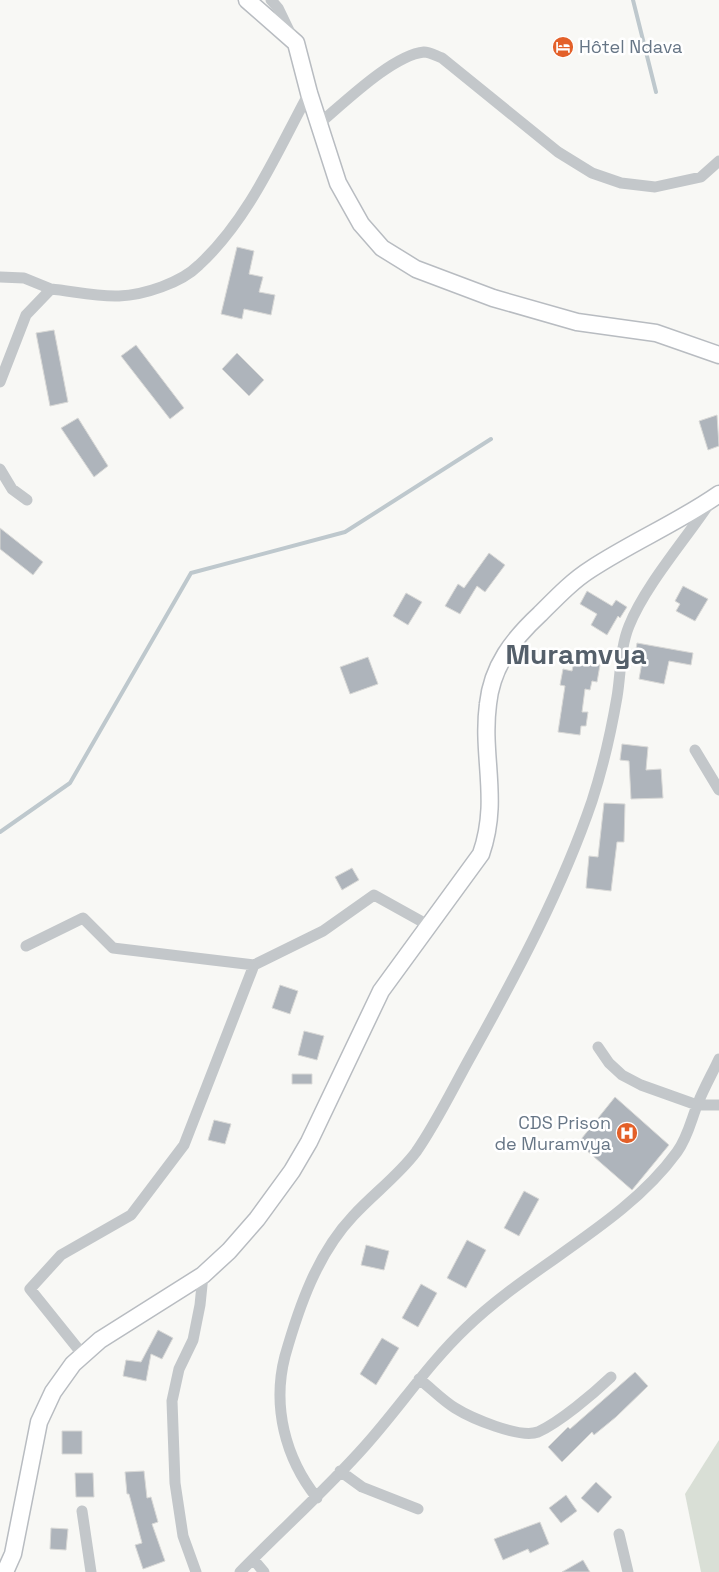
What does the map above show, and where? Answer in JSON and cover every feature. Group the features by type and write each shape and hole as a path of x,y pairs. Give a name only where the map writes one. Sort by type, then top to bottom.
{"main road":[{"path":"247,0 296,43 309,93 338,182 361,224 382,248 416,269 493,298 577,322 656,333 719,355"},
{"path":"5,1572 13,1554 39,1422 53,1392 73,1364 100,1340 203,1275 229,1251 257,1219 292,1172 309,1142 381,991 428,924 467,875 481,854 487,835 491,809 487,705 491,682 497,665 509,647 539,615 589,570 716,496"}],"street":[{"path":"271,0 278,8 296,43"},
{"path":"320,123 364,86 406,56 426,52 442,58 558,152 592,173 621,183 655,187 701,177 719,161"},
{"path":"0,277 24,278 51,289 119,296 169,285 198,266 230,230 258,190 309,93"},
{"path":"0,382 26,315 51,289"},
{"path":"0,469 12,489 27,500"},
{"path":"317,1498 300,1473 286,1441 279,1406 279,1389 285,1357 303,1300 335,1238 354,1214 372,1200 416,1151 502,1001 547,911 591,803 607,748 622,652 629,627 641,602 716,496"},
{"path":"695,750 719,790"},
{"path":"26,946 83,918 113,948 254,965 323,931 374,895 428,924"},
{"path":"83,1355 30,1289 61,1255 131,1215 184,1145 254,965"},
{"path":"598,1047 609,1063 622,1075 641,1085 697,1105 719,1105"},
{"path":"240,1572 317,1498 340,1471 364,1448 407,1398 428,1366 491,1304 637,1198 658,1177 689,1131 697,1105 719,1059"},
{"path":"196,1572 183,1536 175,1483 172,1401 179,1369 193,1340 200,1305 203,1275"},
{"path":"419,1379 455,1408 496,1427 522,1432 537,1432 594,1393 611,1377"},
{"path":"340,1471 362,1487 418,1509"},
{"path":"82,1511 92,1572"},
{"path":"619,1534 628,1572"},
{"path":"13,1554 15,1572"},
{"path":"253,1559 264,1572"}],"shaded area":[{"path":"719,1440 719,1572 701,1572 685,1494"}],"building":[{"path":"237,247 254,251 249,274 263,277 259,292 275,295 271,315 244,309 242,319 221,314"},
{"path":"54,330 68,402 50,406 36,333"},
{"path":"136,345 184,408 170,419 121,356"},
{"path":"237,353 264,380 249,396 222,369"},
{"path":"717,415 719,446 708,450 699,421"},
{"path":"78,418 108,466 94,477 61,428"},
{"path":"0,528 43,562 33,575 0,549"},
{"path":"489,553 505,565 485,592 477,586 460,614 445,606 458,584 464,588"},
{"path":"683,586 708,599 695,621 676,611 680,604 675,601"},
{"path":"587,591 612,606 616,600 627,607 620,618 618,616 607,635 591,625 597,614 580,604"},
{"path":"406,593 422,602 408,625 393,616"},
{"path":"637,643 693,653 691,665 669,661 664,684 639,679 643,657 635,656"},
{"path":"368,657 378,684 350,694 340,667"},
{"path":"574,661 600,665 597,682 592,681 590,690 585,689 582,712 588,712 586,726 581,726 580,735 558,732 565,686 560,685 563,669 572,671"},
{"path":"622,744 648,747 646,770 661,769 663,798 631,799 629,761 620,760"},
{"path":"604,803 625,804 624,842 617,842 611,891 586,888 589,856 598,857"},
{"path":"352,868 359,880 342,890 335,877"},
{"path":"280,985 298,991 290,1014 272,1008"},
{"path":"304,1031 324,1036 317,1060 298,1055"},
{"path":"292,1074 312,1074 312,1084 292,1084"},
{"path":"615,1097 669,1145 632,1190 578,1143"},
{"path":"214,1120 231,1124 225,1144 208,1140"},
{"path":"524,1191 539,1199 519,1236 504,1228"},
{"path":"467,1240 486,1250 466,1288 447,1278"},
{"path":"366,1245 389,1251 384,1270 361,1265"},
{"path":"421,1284 437,1293 418,1327 402,1318"},
{"path":"158,1330 173,1338 162,1359 151,1354 146,1381 123,1376 126,1360 141,1362"},
{"path":"382,1338 399,1348 376,1385 360,1374"},
{"path":"635,1372 648,1386 616,1417 594,1435 592,1432 562,1462 548,1447 568,1427 570,1429"},
{"path":"62,1431 82,1431 82,1454 62,1454"},
{"path":"144,1471 147,1498 151,1497 158,1522 152,1524 165,1561 143,1569 135,1545 142,1543 129,1494 127,1494 125,1472"},
{"path":"75,1473 93,1473 94,1497 76,1497"},
{"path":"596,1482 612,1497 598,1513 581,1498"},
{"path":"566,1495 577,1511 561,1523 549,1508"},
{"path":"540,1522 549,1544 530,1553 528,1549 503,1560 494,1539"},
{"path":"51,1528 68,1529 66,1550 50,1549"},
{"path":"583,1560 590,1572 562,1572"}],"waterway":[{"path":"633,0 656,92"},
{"path":"0,832 70,783 191,573 345,532 491,439"}],"place":[{"name":"Hôtel Ndava","path":"563,47"},
{"name":"CDS Prison de Muramvya","path":"627,1133"}],"district":[{"name":"Muramvya","path":"576,654"}]}
